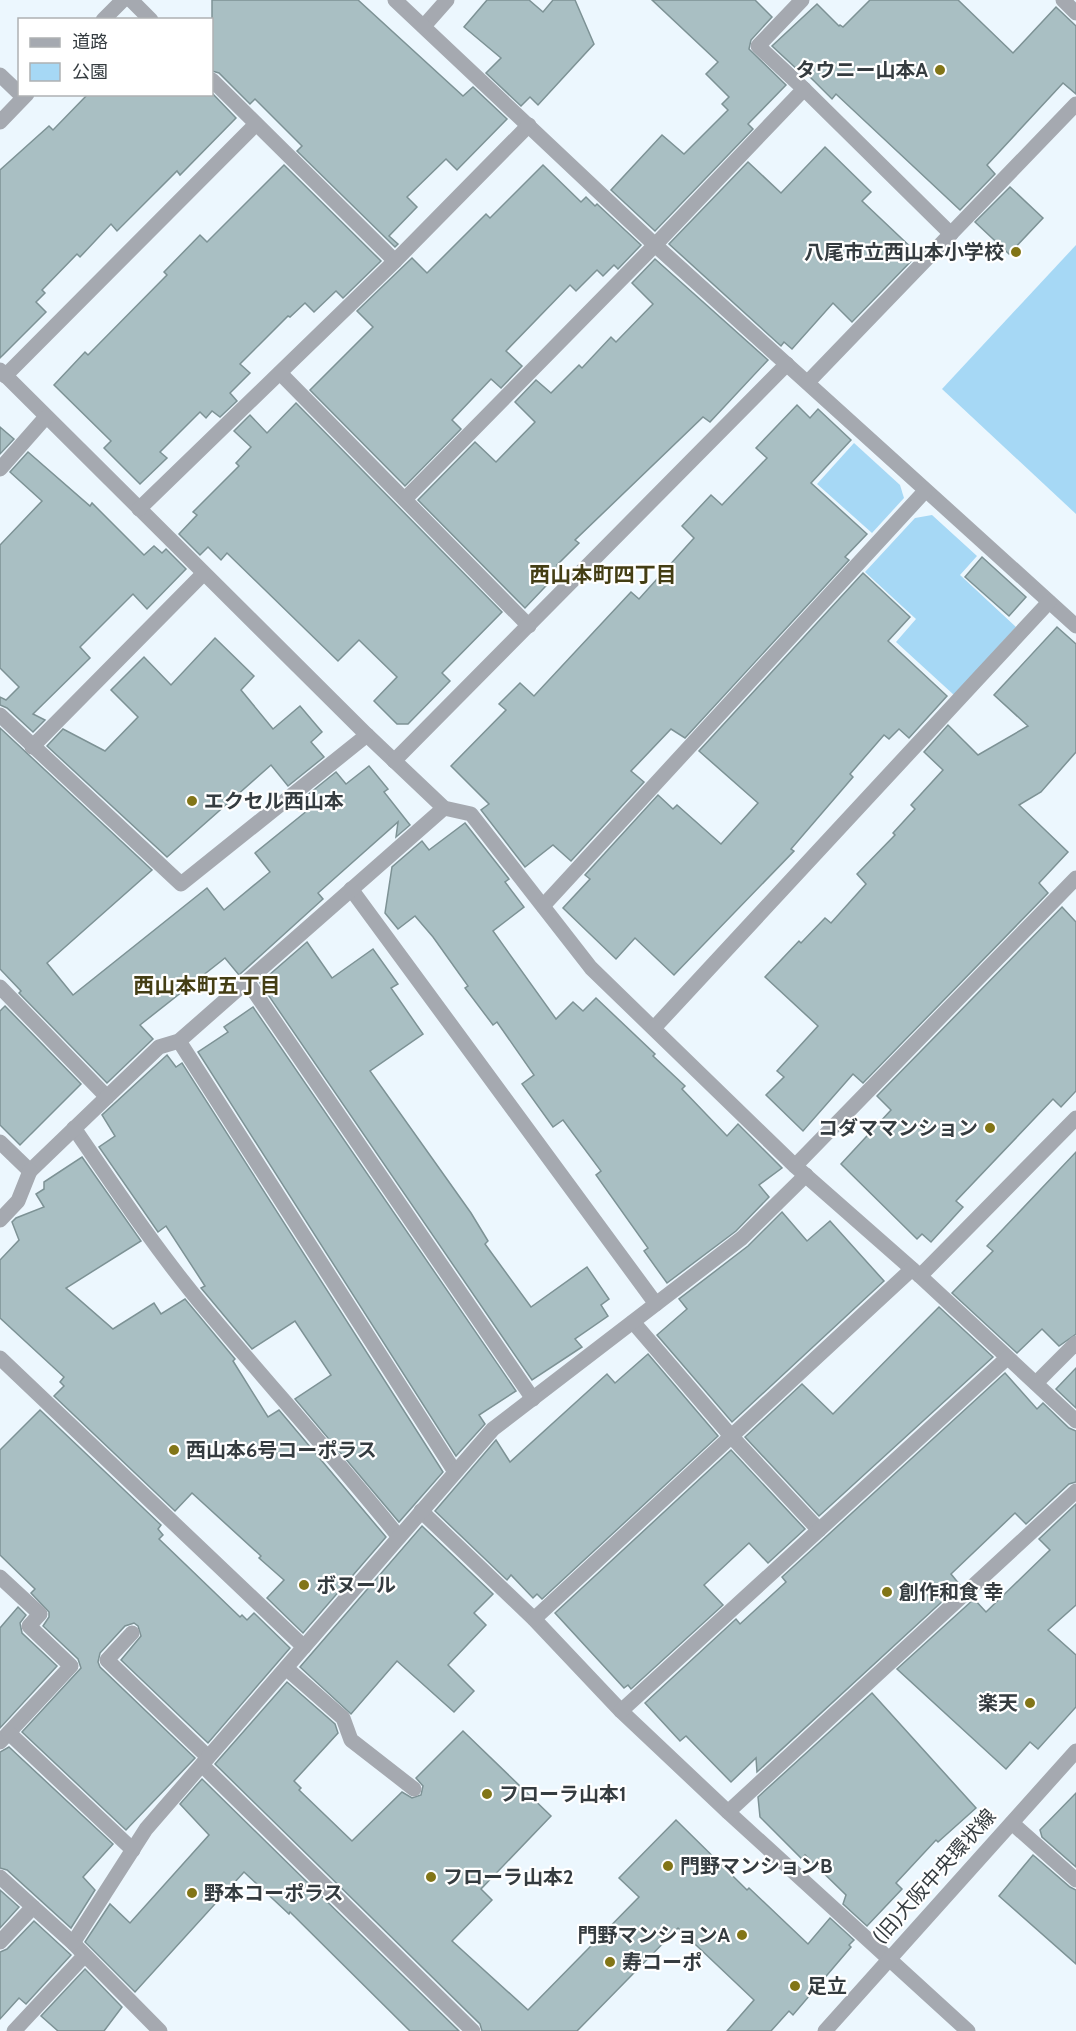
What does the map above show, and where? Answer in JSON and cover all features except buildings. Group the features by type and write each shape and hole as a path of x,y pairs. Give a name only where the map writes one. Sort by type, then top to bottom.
{"street":[{"path":"105,18 123,0"},
{"path":"131,0 149,18"},
{"path":"396,0 656,245 1076,626"},
{"path":"424,26 447,0"},
{"path":"802,0 758,46 951,234"},
{"path":"1063,0 1076,13"},
{"path":"0,75 18,91"},
{"path":"213,81 395,261"},
{"path":"405,499 656,245 804,89"},
{"path":"0,122 22,96"},
{"path":"808,382 1076,104"},
{"path":"256,124 3,373 45,418 394,761 444,808 471,814 591,968 801,1171 916,1272 1076,1421"},
{"path":"138,509 395,261 529,125"},
{"path":"394,761 787,364"},
{"path":"280,373 529,626"},
{"path":"0,469 45,418"},
{"path":"543,906 925,491"},
{"path":"32,747 203,574"},
{"path":"654,1028 1049,602"},
{"path":"0,715 181,884 367,735"},
{"path":"0,1220 18,1201 30,1171 159,1047 179,1041 444,808"},
{"path":"73,1943 146,1829 493,1429 742,1238 801,1171 1076,878"},
{"path":"351,889 656,1304"},
{"path":"247,981 532,1399"},
{"path":"0,987 107,1097"},
{"path":"179,1041 455,1472"},
{"path":"534,1619 731,1436 916,1272 1076,1118"},
{"path":"74,1128 136,1221 207,1311 328,1448 399,1537"},
{"path":"0,1142 30,1171"},
{"path":"633,1322 731,1436 819,1530"},
{"path":"1036,1383 1076,1343"},
{"path":"0,1358 304,1647"},
{"path":"621,1711 1007,1358"},
{"path":"728,1812 1076,1491"},
{"path":"421,1511 534,1619 621,1711 968,2031"},
{"path":"0,1577 40,1614 29,1626 71,1666 4,1738 133,1850"},
{"path":"132,1633 107,1660 473,2031"},
{"path":"286,1668 343,1718 351,1740 414,1789"},
{"name":"(旧)大阪中央環状線","path":"825,2031 1076,1751"},
{"path":"1012,1823 1076,1880"},
{"path":"0,1877 73,1943 160,2031"},
{"path":"0,1942 33,1907"},
{"path":"14,2031 84,1956"}],"green space":[{"path":"1076,245 1076,514 942,389"},
{"path":"854,443 900,485 904,498 872,533 817,484"},
{"path":"932,515 977,556 960,575 1016,627 954,695 896,642 916,619 865,572 915,518"}],"place":[{"name":"タウニー山本A","path":"940,70"},
{"name":"八尾市立西山本小学校","path":"1016,252"},
{"name":"エクセル西山本","path":"192,801"},
{"name":"コダママンション","path":"990,1128"},
{"name":"西山本6号コーポラス","path":"174,1450"},
{"name":"ボヌール","path":"304,1585"},
{"name":"創作和食 幸","path":"887,1592"},
{"name":"楽天","path":"1030,1703"},
{"name":"フローラ山本1","path":"487,1794"},
{"name":"門野マンションB","path":"668,1866"},
{"name":"フローラ山本2","path":"431,1877"},
{"name":"野本コーポラス","path":"192,1893"},
{"name":"門野マンションA","path":"742,1935"},
{"name":"寿コーポ","path":"610,1962"},
{"name":"足立","path":"795,1986"}],"district":[{"name":"西山本町四丁目","path":"603,574"},
{"name":"西山本町五丁目","path":"207,985"}]}
